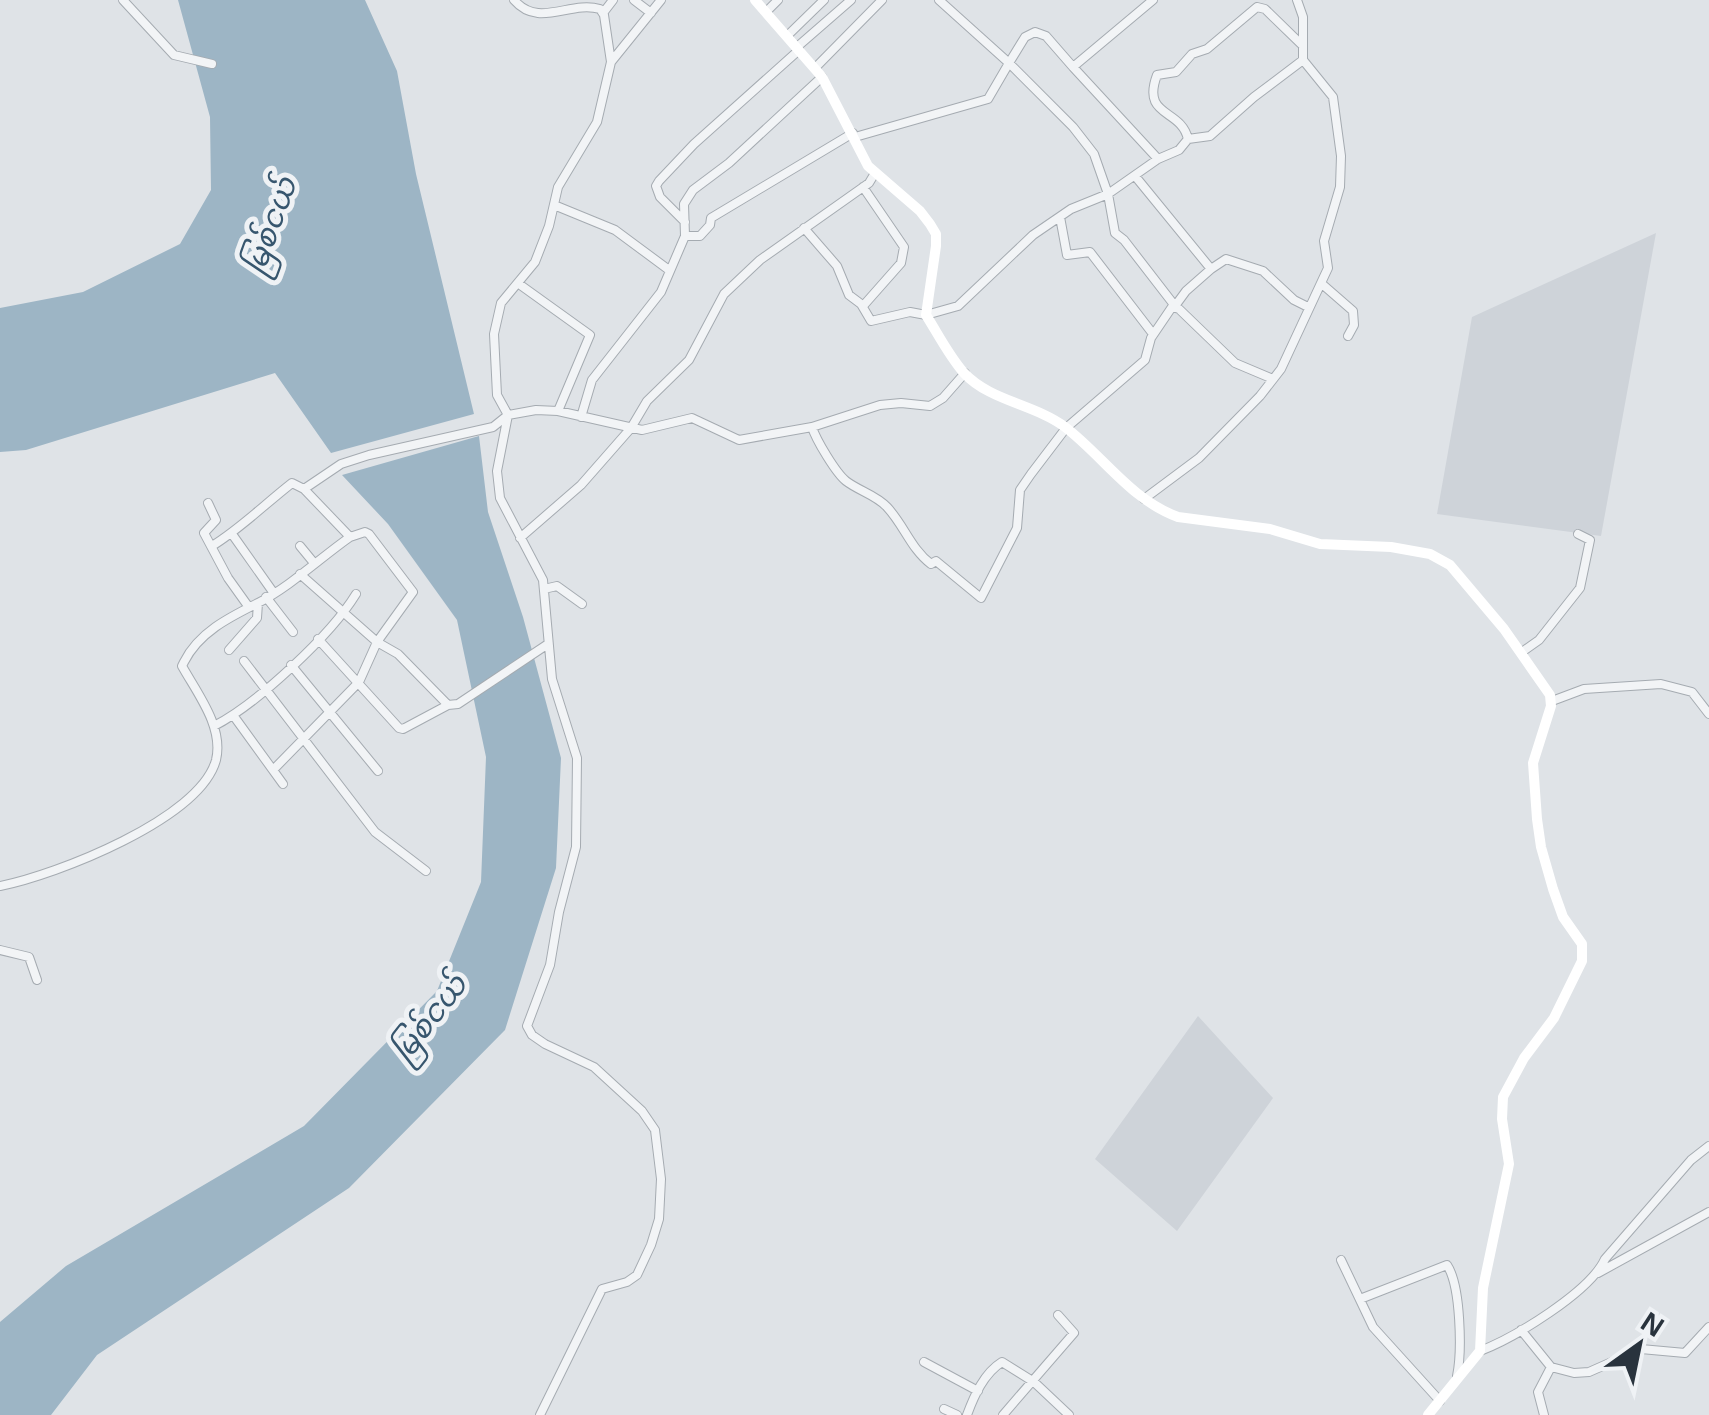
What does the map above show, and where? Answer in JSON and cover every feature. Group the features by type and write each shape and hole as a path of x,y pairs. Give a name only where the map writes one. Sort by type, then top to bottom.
{"street":[{"path":"124,0 174,55 212,64"},
{"path":"508,414 497,395 494,334 501,303 541,249 564,176 597,122 611,62 603,13 596,6 576,4 536,14 514,0"},
{"path":"603,13 613,0"},
{"path":"634,0 650,13"},
{"path":"611,62 662,0"},
{"path":"755,0 818,72 868,166 920,211 936,234 926,315 964,374 979,386 1066,428 1144,499 1178,517 1270,530 1320,544 1391,547 1430,554 1450,564 1522,652 1552,701 1533,763 1537,819 1541,847 1562,917 1583,950 1554,1018 1524,1058 1503,1096 1502,1119 1509,1164 1483,1288 1480,1351"},
{"path":"766,12 778,0"},
{"path":"787,36 824,0"},
{"path":"685,222 660,197 656,186 659,181 851,0"},
{"path":"581,417 592,380 660,292 685,236 684,204 699,183 729,163 882,0"},
{"path":"940,0 1009,63 1073,127 1094,154 1108,194 1115,233 1176,306 1235,363 1273,379"},
{"path":"1073,68 1153,0"},
{"path":"1144,499 1199,458 1281,369 1328,268 1324,241 1340,187 1340,156 1332,97 1302,60 1303,17 1297,0"},
{"path":"1188,139 1180,121 1160,112 1156,104 1157,75 1176,72 1192,54 1207,49 1256,8 1266,9 1302,44"},
{"path":"685,236 700,236 717,214 854,135 988,99 1027,34 1035,32 1046,36 1158,160"},
{"path":"804,228 837,266 852,299 863,306 871,321 910,312 926,315 965,302 1025,242 1060,217 1108,194 1179,150 1188,139 1210,136 1302,60"},
{"path":"520,538 580,484 631,428 647,401 689,360 724,294 876,173"},
{"path":"1136,176 1211,269"},
{"path":"863,187 904,247 901,263 863,306"},
{"path":"554,204 628,237 669,270"},
{"path":"1060,217 1067,256 1090,252 1153,334"},
{"path":"812,427 836,471 882,502 919,555 931,564 936,561 981,598 1017,528 1020,490 1066,428 1145,360 1153,334 1186,292 1211,269 1226,259 1263,272 1294,300 1308,307"},
{"path":"518,284 590,335 558,411"},
{"path":"1322,284 1353,311 1354,325 1348,336"},
{"path":"304,489 341,464 493,426 521,410 558,411 642,430 692,418 739,440 812,427 880,405 901,402 930,406 944,398 964,374"},
{"path":"508,414 497,471 498,486 507,516 538,568 544,590 552,679 577,758 576,846 550,965 528,1026 532,1035 545,1044 594,1067 648,1116 655,1130 661,1179 659,1218 640,1271 627,1282 602,1290 540,1415"},
{"path":"212,546 292,483 304,489 350,537"},
{"path":"208,503 216,520 204,534 228,578 253,605 256,618 229,650"},
{"path":"0,886 93,856 182,807 216,760 214,726 182,666 200,638 270,595 350,537 365,532 414,589 378,642 359,682 273,770"},
{"path":"232,534 293,632"},
{"path":"1522,652 1539,640 1580,588 1590,540 1578,534"},
{"path":"300,546 314,562"},
{"path":"300,574 453,705"},
{"path":"544,590 556,586 582,604"},
{"path":"214,726 233,715 291,666 344,612 356,594"},
{"path":"318,639 391,722 402,729 453,705 548,644"},
{"path":"244,661 302,741 380,837 426,870"},
{"path":"291,666 378,771"},
{"path":"1552,701 1584,689 1661,684 1692,692 1709,714"},
{"path":"233,715 283,784"},
{"path":"0,950 29,957 37,980"},
{"path":"1598,1274 1605,1259 1709,1146"},
{"path":"1697,1156 1709,1165"},
{"path":"1428,1415 1480,1351 1546,1316 1598,1274 1709,1212"},
{"path":"1340,1260 1373,1327 1440,1401"},
{"path":"1360,1298 1444,1265 1450,1268 1460,1350 1457,1376"},
{"path":"1003,1415 1074,1333 1058,1315"},
{"path":"1521,1330 1552,1368 1574,1373 1589,1372 1642,1349 1685,1352 1709,1327"},
{"path":"924,1362 978,1391"},
{"path":"967,1415 978,1391 1002,1362 1034,1382 1069,1415"},
{"path":"1544,1415 1538,1392 1552,1368"},
{"path":"944,1409 957,1415"}],"shaded area":[{"path":"1656,233 1601,536 1437,514 1472,317"},
{"path":"1198,1016 1273,1098 1177,1231 1095,1159"}],"water":[{"name":"မြစ်ငယ်","path":"178,0 365,0 397,71 416,174 474,414 331,453 275,373 26,450 0,452 0,308 83,292 180,244 211,190 210,117"},
{"name":"မြစ်ငယ်","path":"479,436 488,512 523,617 561,758 556,868 505,1030 349,1188 97,1355 51,1415 0,1415 0,1322 66,1266 304,1126 437,991 481,882 486,757 457,620 388,524 342,475"}]}
